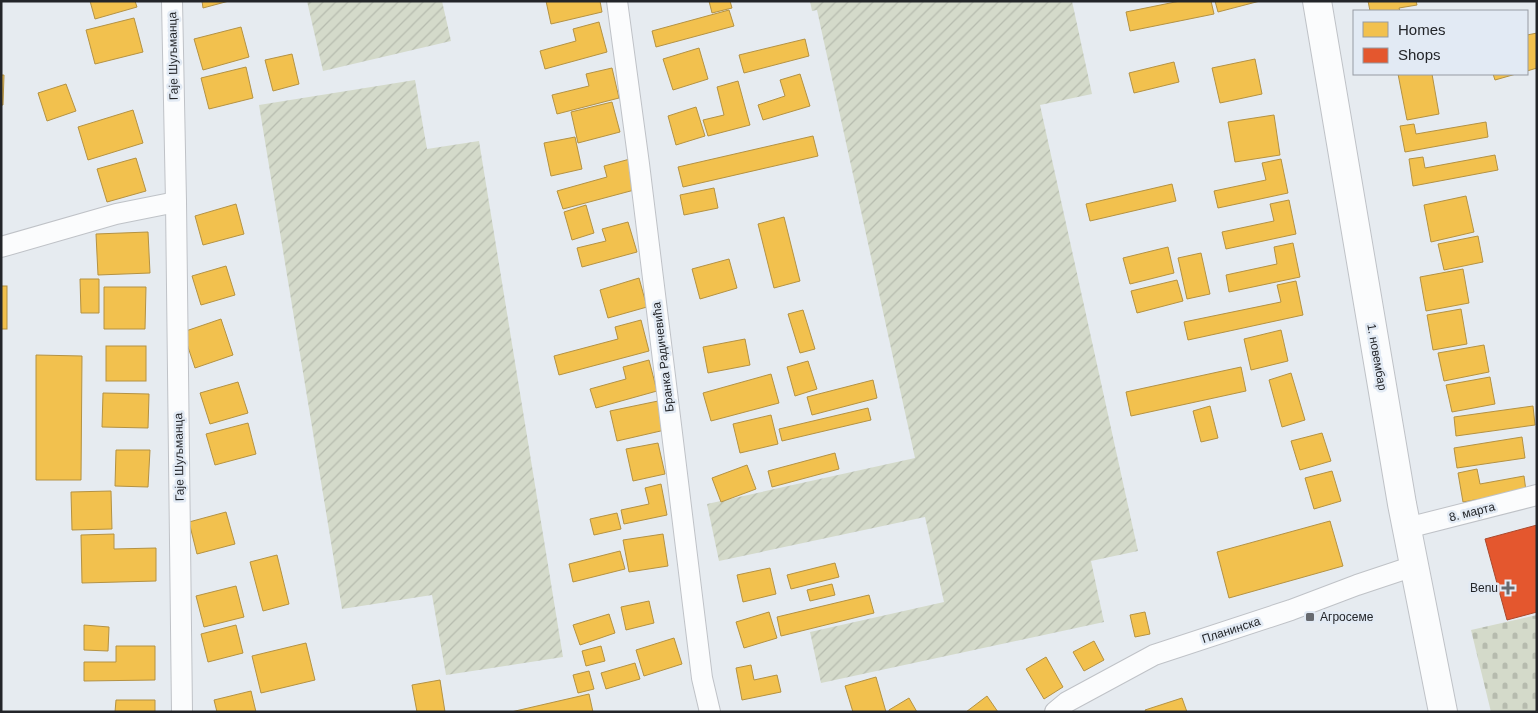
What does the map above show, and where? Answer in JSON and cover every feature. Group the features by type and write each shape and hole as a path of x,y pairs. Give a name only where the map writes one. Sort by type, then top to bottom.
{"main road":[{"name":"1. новембар","path":"1316,1 1407,528 1443,712"}],"street":[{"name":"Гаје Шуљманца","path":"172,1 182,712"},
{"name":"Бранка Радичевића","path":"617,1 641,174 702,678 710,712"},
{"path":"1,247 116,214 176,202"},
{"name":"8. марта","path":"1407,528 1537,495"},
{"name":"Планинска","path":"1055,712 1067,702 1154,655 1291,610 1414,566"}],"green space":[{"path":"307,1 442,1 451,41 323,71"},
{"path":"810,1 1072,1 1092,94 1040,105 1138,551 1091,561 1104,622 821,683 810,632 944,602 925,517 719,561 707,504 915,458 817,10 812,11"},
{"path":"415,80 427,149 479,141 563,657 446,675 432,595 342,609 259,105"},
{"path":"1537,615 1537,712 1491,712 1471,630"}],"building: Homes":[{"path":"90,1 135,1 137,7 95,19"},
{"path":"202,1 229,1 203,8"},
{"path":"546,1 600,1 602,12 551,24"},
{"path":"709,1 730,1 732,8 712,13"},
{"path":"1180,1 1211,1 1214,14 1130,31 1126,12"},
{"path":"1215,1 1260,1 1218,12"},
{"path":"1368,1 1416,1 1417,5 1399,8 1400,10 1370,10"},
{"path":"729,10 734,26 656,47 652,31"},
{"path":"134,18 143,52 95,64 86,30"},
{"path":"599,22 607,52 545,69 540,51 576,41 573,29"},
{"path":"241,27 249,57 203,70 194,39"},
{"path":"1537,33 1537,68 1528,71 1528,35"},
{"path":"805,39 809,56 744,73 739,55"},
{"path":"699,48 708,79 673,90 663,59"},
{"path":"292,54 299,84 273,91 265,60"},
{"path":"1255,59 1262,94 1220,103 1212,68"},
{"path":"1174,62 1179,82 1134,93 1129,73"},
{"path":"246,67 253,98 209,109 201,78"},
{"path":"612,68 619,98 557,114 552,95 589,86 586,74"},
{"path":"800,74 810,106 763,120 758,105 785,96 780,80"},
{"path":"1,75 4,75 3,105 1,105"},
{"path":"1398,75 1432,75 1439,114 1407,120"},
{"path":"1493,75 1512,75 1495,80"},
{"path":"738,81 750,125 708,136 703,120 724,115 717,87"},
{"path":"66,84 76,111 47,121 38,93"},
{"path":"612,102 620,132 578,143 571,112"},
{"path":"696,107 705,136 676,145 668,116"},
{"path":"133,110 143,143 88,160 78,127"},
{"path":"1274,115 1280,155 1235,162 1228,122"},
{"path":"1486,122 1488,137 1405,152 1400,126 1414,124 1416,134"},
{"path":"813,136 818,156 683,187 678,167"},
{"path":"575,137 582,169 551,176 544,143"},
{"path":"1495,155 1498,170 1413,186 1409,159 1423,157 1425,168"},
{"path":"136,158 146,191 107,202 97,169"},
{"path":"630,159 638,189 563,209 557,191 607,177 604,166"},
{"path":"1281,159 1288,193 1218,208 1214,191 1266,180 1262,163"},
{"path":"1172,184 1176,201 1090,221 1086,204"},
{"path":"714,188 718,208 684,215 680,195"},
{"path":"1466,196 1474,232 1431,242 1424,205"},
{"path":"1289,200 1296,234 1226,249 1222,232 1274,221 1270,204"},
{"path":"236,204 244,234 203,245 195,216"},
{"path":"586,205 594,233 572,240 564,212"},
{"path":"784,217 800,281 774,288 758,224"},
{"path":"628,222 637,252 582,267 577,248 606,241 602,229"},
{"path":"148,232 150,273 98,275 96,234"},
{"path":"1478,236 1483,262 1444,270 1438,244"},
{"path":"1293,243 1300,277 1229,292 1226,275 1277,264 1274,247"},
{"path":"1168,247 1174,273 1130,284 1123,258"},
{"path":"1201,253 1210,294 1187,299 1178,258"},
{"path":"729,259 737,288 700,299 692,269"},
{"path":"226,266 235,295 201,305 192,276"},
{"path":"1463,269 1469,303 1426,311 1420,277"},
{"path":"639,278 647,307 608,318 600,290"},
{"path":"80,279 99,279 99,313 81,313"},
{"path":"1177,280 1183,301 1137,313 1131,291"},
{"path":"1296,281 1303,315 1188,340 1184,322 1281,302 1277,285"},
{"path":"1,286 7,286 7,329 1,329"},
{"path":"104,287 146,287 145,329 104,329"},
{"path":"1461,309 1467,344 1433,350 1427,315"},
{"path":"803,310 815,349 800,353 788,314"},
{"path":"221,319 233,355 195,368 183,332"},
{"path":"641,320 649,351 559,375 554,356 618,339 615,327"},
{"path":"1281,330 1288,361 1251,370 1244,339"},
{"path":"745,339 750,365 708,373 703,347"},
{"path":"1484,345 1489,372 1444,381 1438,353"},
{"path":"106,346 146,346 146,381 106,381"},
{"path":"36,355 82,356 81,480 36,480"},
{"path":"649,360 657,391 596,408 590,389 626,379 623,367"},
{"path":"808,361 817,389 795,396 787,367"},
{"path":"1241,367 1246,391 1131,416 1126,392"},
{"path":"1291,373 1305,420 1282,427 1269,380"},
{"path":"771,374 779,403 711,421 703,393"},
{"path":"1490,377 1495,404 1452,412 1446,385"},
{"path":"873,380 877,398 812,415 807,397"},
{"path":"238,382 248,413 210,424 200,393"},
{"path":"103,393 149,394 148,428 102,427"},
{"path":"658,401 665,430 617,441 610,411"},
{"path":"1210,406 1218,438 1201,442 1193,411"},
{"path":"1533,406 1535,425 1456,436 1454,417"},
{"path":"868,408 871,420 782,441 779,429"},
{"path":"771,415 778,444 740,453 733,424"},
{"path":"248,423 256,454 215,465 206,434"},
{"path":"1322,433 1331,461 1300,470 1291,441"},
{"path":"1522,437 1525,458 1457,468 1454,448"},
{"path":"658,443 665,474 633,481 626,449"},
{"path":"116,450 150,450 148,487 115,486"},
{"path":"835,453 839,469 772,487 768,471"},
{"path":"747,465 756,489 721,502 712,478"},
{"path":"1477,469 1480,484 1524,476 1526,491 1463,502 1458,473"},
{"path":"1332,471 1341,501 1314,509 1305,478"},
{"path":"661,484 667,515 624,524 621,510 649,504 645,488"},
{"path":"111,491 112,529 72,530 71,492"},
{"path":"226,512 235,544 197,554 189,522"},
{"path":"617,513 621,529 594,535 590,519"},
{"path":"1330,521 1343,566 1229,598 1217,552"},
{"path":"114,534 114,549 156,548 156,581 82,583 81,535"},
{"path":"663,534 668,566 629,572 623,540"},
{"path":"620,551 625,569 573,582 569,564"},
{"path":"277,555 289,604 263,611 250,562"},
{"path":"835,563 839,577 791,589 787,575"},
{"path":"770,568 776,594 743,602 737,575"},
{"path":"832,584 835,595 810,601 807,590"},
{"path":"236,586 244,617 204,627 196,596"},
{"path":"869,595 874,613 781,636 777,617"},
{"path":"649,601 654,623 626,630 621,607"},
{"path":"769,612 777,638 744,648 736,622"},
{"path":"1145,612 1150,634 1135,637 1130,615"},
{"path":"609,614 615,633 580,645 573,625"},
{"path":"84,625 109,627 108,651 84,650"},
{"path":"236,625 243,653 208,662 201,634"},
{"path":"674,638 682,664 644,676 636,650"},
{"path":"1094,641 1104,660 1084,671 1073,652"},
{"path":"306,643 315,680 261,693 252,656"},
{"path":"116,646 155,646 155,680 84,681 84,662 116,662"},
{"path":"601,646 605,661 586,666 582,651"},
{"path":"1046,657 1063,687 1044,699 1026,669"},
{"path":"635,663 640,679 606,689 601,673"},
{"path":"751,665 754,680 777,675 781,692 742,700 736,668"},
{"path":"589,671 594,689 578,693 573,675"},
{"path":"876,677 886,712 853,712 845,686"},
{"path":"440,680 445,712 417,712 412,685"},
{"path":"251,691 256,712 217,712 214,700"},
{"path":"589,694 593,712 511,712"},
{"path":"987,696 998,712 966,712"},
{"path":"909,698 917,712 889,712 889,710"},
{"path":"1182,698 1187,712 1146,712 1145,710"},
{"path":"116,700 155,700 155,712 115,712"}],"building: Shops":[{"path":"1537,525 1537,612 1507,620 1485,539"}],"place":[{"name":"Benu","path":"1508,588"},
{"name":"Агросеме","path":"1310,617"}]}
